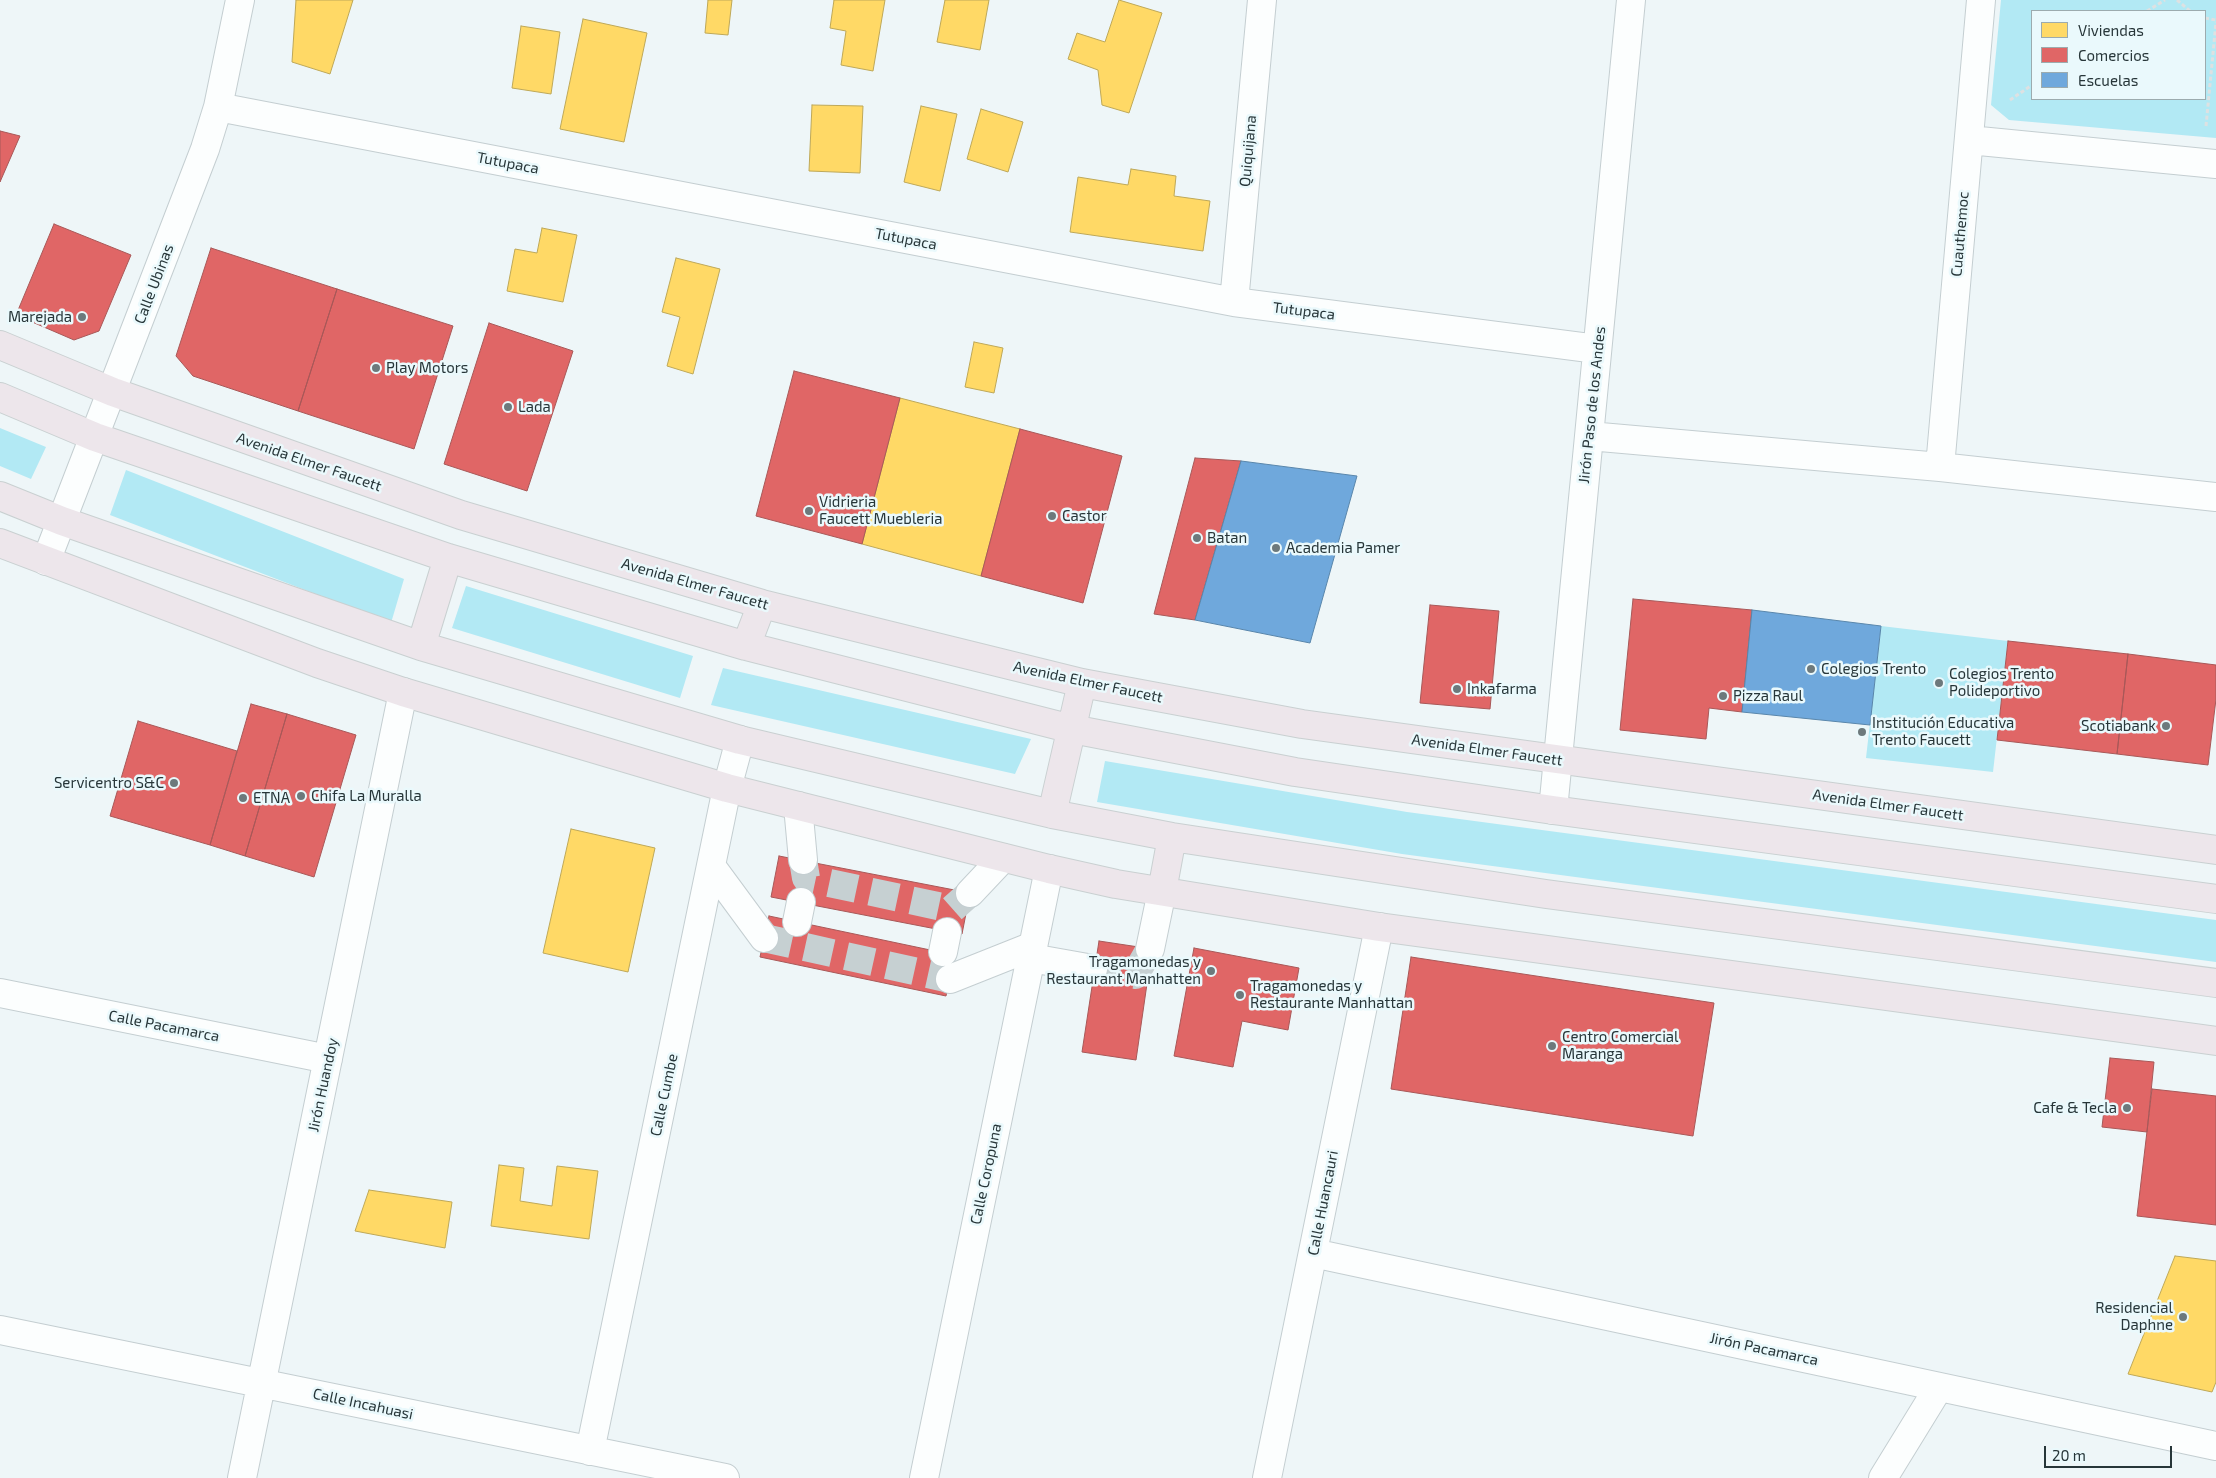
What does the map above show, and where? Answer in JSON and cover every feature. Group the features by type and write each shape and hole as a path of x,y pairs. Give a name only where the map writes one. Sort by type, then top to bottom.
{"main road":[{"name":"Avenida Elmer Faucett","path":"0,345 113,392 462,515 762,604 1082,683 1302,724 2216,850"},
{"path":"0,397 95,437 448,558 746,646 1072,729 1295,772 1553,810 2216,899"},
{"path":"0,496 62,521 421,646 740,740 1052,814 1172,837 1546,894 2216,983"},
{"path":"0,543 46,562 403,692 727,788 1049,869 1162,891 1379,928 2216,1040"},
{"path":"421,646 448,558"},
{"path":"746,646 762,604"},
{"path":"1052,814 1082,683"},
{"path":"1162,891 1172,837"}],"street":[{"name":"Calle Ubinas","path":"46,562 205,149 218,107 240,0"},
{"name":"Quiquijana","path":"1234,302 1262,0"},
{"name":"Jirón Paso de los Andes","path":"1553,810 1631,0"},
{"name":"Cuauthemoc","path":"1940,467 1981,0"},
{"name":"Tutupaca","path":"218,107 1234,302 1597,349"},
{"path":"1968,140 2216,164"},
{"path":"1589,436 1940,467 2216,497"},
{"name":"Jirón Huandoy","path":"242,1478 403,692"},
{"name":"Calle Cumbe","path":"590,1450 727,788 740,740"},
{"path":"798,806 803,860"},
{"path":"970,893 1003,858"},
{"path":"711,866 764,938"},
{"name":"Calle Coropuna","path":"924,1478 1049,869"},
{"path":"1150,949 1162,891"},
{"name":"Calle Huancauri","path":"1267,1478 1379,928"},
{"path":"950,979 1032,952 1093,969"},
{"name":"Calle Pacamarca","path":"0,993 328,1059"},
{"name":"Jirón Pacamarca","path":"1313,1253 2216,1446"},
{"name":"Calle Incahuasi","path":"0,1330 725,1478"},
{"path":"1883,1478 1939,1387"}],"path":[{"path":"2149,10 2165,0"},
{"path":"2177,0 2189,10"},
{"path":"2206,129 2216,21"},
{"path":"2007,102 2031,86"}],"shaded area":[{"path":"2001,0 2216,0 2216,138 2009,120 1991,105"},
{"path":"0,428 46,447 31,479 0,466"},
{"path":"126,470 404,579 391,623 110,515"},
{"path":"466,586 693,656 680,698 452,628"},
{"name":"Colegios Trento Polideportivo","path":"1881,626 2008,641 1993,772 1866,758"},
{"path":"723,668 1031,739 1015,774 711,705"},
{"path":"1105,761 1407,812 2216,920 2216,962 1402,854 1097,802"}],"building: Viviendas":[{"path":"296,0 353,0 330,74 292,62"},
{"path":"708,0 732,0 728,35 705,33"},
{"path":"834,0 885,0 873,71 841,65 846,31 830,28"},
{"path":"945,0 989,0 980,50 937,42"},
{"path":"1119,0 1162,13 1129,113 1102,105 1098,70 1068,59 1077,33 1105,42"},
{"path":"583,19 647,33 624,142 560,129"},
{"path":"521,26 560,32 551,94 512,88"},
{"path":"812,105 863,106 860,173 809,171"},
{"path":"921,106 957,114 940,191 904,182"},
{"path":"981,109 1023,122 1008,172 967,159"},
{"path":"1131,169 1176,176 1174,196 1210,201 1203,251 1070,232 1078,177 1128,185"},
{"path":"542,228 577,235 563,302 507,291 515,249 537,253"},
{"path":"676,258 720,269 693,374 667,366 680,317 662,312"},
{"path":"974,342 1003,348 994,393 965,387"},
{"path":"900,398 1020,429 981,576 862,544"},
{"path":"571,829 655,848 628,972 543,953"},
{"path":"499,1165 524,1168 520,1201 552,1206 557,1166 598,1171 589,1239 491,1226"},
{"path":"369,1190 452,1202 445,1248 355,1231"},
{"name":"Residencial Daphne","path":"2175,1256 2216,1261 2216,1382 2212,1392 2128,1374"}],"building: Comercios":[{"path":"0,131 20,136 0,182"},
{"path":"54,224 131,255 99,331 74,340 16,315"},
{"path":"211,248 337,289 298,411 193,376 176,356"},
{"name":"Play Motors","path":"337,289 453,326 414,449 298,411"},
{"name":"Lada","path":"489,323 573,351 527,491 444,464"},
{"path":"794,371 900,398 862,544 756,516"},
{"name":"Castor","path":"1020,429 1122,456 1083,603 981,576"},
{"name":"Batan","path":"1195,458 1241,461 1195,620 1154,614"},
{"path":"1633,599 1752,610 1742,712 1709,708 1706,739 1620,730"},
{"path":"1430,605 1499,611 1490,709 1420,703"},
{"path":"2008,641 2128,654 2117,754 1997,740"},
{"name":"Scotiabank","path":"2128,654 2216,665 2216,699 2208,765 2117,754"},
{"name":"ETNA","path":"251,704 287,714 245,856 210,845"},
{"name":"Chifa La Muralla","path":"287,714 356,735 314,877 245,856"},
{"name":"Servicentro S&C","path":"138,721 237,751 210,845 110,816"},
{"path":"779,856 970,893 962,934 771,897"},
{"path":"769,916 954,955 946,996 760,957"},
{"path":"1099,941 1152,949 1136,1060 1082,1052"},
{"name":"Tragamonedas y Restaurante Manhattan","path":"1194,948 1299,968 1288,1030 1242,1021 1233,1067 1174,1056"},
{"name":"Centro Comercial Maranga","path":"1411,957 1714,1003 1693,1136 1391,1089"},
{"name":"Cafe & Tecla","path":"2110,1058 2154,1062 2147,1132 2102,1127"},
{"path":"2152,1089 2216,1096 2216,1225 2137,1216"}],"building: Escuelas":[{"name":"Academia Pamer","path":"1241,461 1357,476 1310,643 1195,620"},
{"name":"Colegios Trento","path":"1752,610 1881,626 1870,725 1742,712"}],"tunnel":[{"path":"803,860 806,878 952,909 970,893"},
{"path":"764,938 950,979"},
{"path":"1093,969 1135,975 1150,949"}],"place":[{"name":"Marejada","path":"82,317"},
{"name":"Play Motors","path":"376,368"},
{"name":"Lada","path":"508,407"},
{"name":"Vidrieria Faucett Muebleria","path":"809,511"},
{"name":"Castor","path":"1052,516"},
{"name":"Batan","path":"1197,538"},
{"name":"Academia Pamer","path":"1276,548"},
{"name":"Colegios Trento","path":"1811,669"},
{"name":"Colegios Trento Polideportivo","path":"1939,683"},
{"name":"Inkafarma","path":"1457,689"},
{"name":"Pizza Raul","path":"1723,696"},
{"name":"Scotiabank","path":"2166,726"},
{"name":"Institución Educativa Trento Faucett","path":"1862,732"},
{"name":"Servicentro S&C","path":"174,783"},
{"name":"Chifa La Muralla","path":"301,796"},
{"name":"ETNA","path":"243,798"},
{"name":"Tragamonedas y Restaurant Manhatten","path":"1211,971"},
{"name":"Tragamonedas y Restaurante Manhattan","path":"1240,995"},
{"name":"Centro Comercial Maranga","path":"1552,1046"},
{"name":"Cafe & Tecla","path":"2127,1108"},
{"name":"Residencial Daphne","path":"2183,1317"}]}
